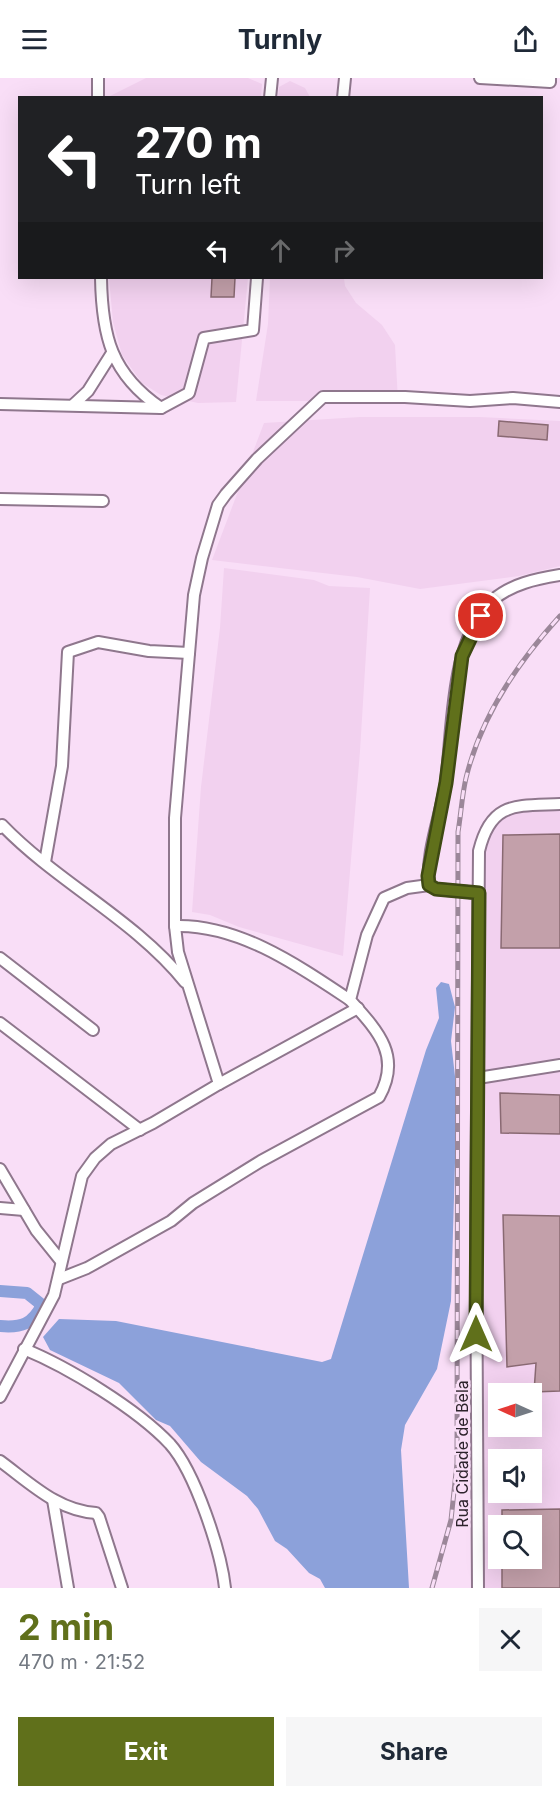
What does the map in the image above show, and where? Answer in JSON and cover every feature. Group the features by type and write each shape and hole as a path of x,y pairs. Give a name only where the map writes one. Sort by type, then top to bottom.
{"street":[{"path":"98,78 98,96"},
{"path":"270,96 272,78"},
{"path":"343,96 345,78"},
{"path":"480,78 550,82 550,78"},
{"path":"101,279 102,308 112,353 124,376 142,395 162,408"},
{"path":"0,404 162,408 189,393 204,338 253,330 257,279"},
{"path":"73,405 88,391 112,353"},
{"path":"219,1084 178,952 175,926 175,818 197,578 219,505 257,459 323,397 405,397 470,401 513,398 560,402"},
{"path":"0,499 103,501"},
{"path":"429,885 431,859 446,783 462,656 472,631 491,601 503,593 520,584 560,575"},
{"path":"45,862 62,766 68,652 98,642 149,651 189,653"},
{"name":"Rua Cidade de Bela","path":"478,1588 476,1240 479,851 484,831 495,816 510,806 560,804"},
{"path":"0,828 2,825 150,946 189,986"},
{"path":"0,1397 54,1295 82,1176 95,1158 111,1144 140,1130 354,1004 368,935 384,898 400,890 429,885 436,889 479,893"},
{"path":"58,1279 87,1268 171,1221 193,1203 261,1161 379,1097 387,1083 391,1067 387,1053 354,1004 278,954 219,931 191,926 175,926"},
{"path":"0,957 93,1030"},
{"path":"0,1023 140,1130"},
{"path":"478,1078 560,1065"},
{"path":"0,1169 24,1210 62,1261"},
{"path":"0,1208 24,1210"},
{"path":"24,1349 43,1357 121,1404 169,1444 181,1460 216,1539 225,1588"},
{"path":"0,1461 53,1500 82,1513 96,1513 122,1588"},
{"path":"53,1500 68,1588"}],"shaded area":[{"path":"146,78 248,78 262,84 261,96 110,96"},
{"path":"290,81 305,88 309,96 278,96 279,87"},
{"path":"109,279 248,279 236,402 198,403 161,395 142,383 122,355 113,322"},
{"path":"270,279 344,279 345,286 356,303 382,325 395,345 398,401 256,401 268,324"},
{"path":"360,417 480,417 560,421 560,566 519,576 420,589 357,577 212,560 264,423"},
{"path":"224,568 314,580 329,586 370,588 360,751 343,956 239,927 210,915 192,912 201,787 220,628"},
{"path":"560,804 560,1588 478,1588 479,851 495,816"}],"water":[{"path":"441,982 449,984 455,1007 451,1041 457,1094 451,1301 437,1369 405,1425 401,1450 409,1588 325,1588 320,1579 309,1573 287,1549 275,1541 258,1509 247,1496 201,1462 170,1426 156,1420 119,1383 50,1350 43,1337 59,1319 116,1321 322,1362 331,1359 426,1050 439,1018 436,988"}],"building":[{"path":"212,279 235,279 234,297 211,297"},
{"path":"499,421 548,425 547,440 498,436"},
{"path":"560,834 560,948 501,948 503,835"},
{"path":"500,1093 560,1095 560,1134 501,1133"},
{"path":"503,1215 560,1216 560,1391 542,1392 542,1383 535,1383 536,1363 507,1367"},
{"path":"560,1509 560,1588 502,1588 502,1569 542,1569 542,1515 502,1515 502,1510"}],"waterway":[{"path":"0,1291 27,1293 42,1305 30,1321 20,1325 0,1326"}],"railway":[{"path":"432,1588 451,1520 457,1463 458,832 466,778 481,733 516,671 560,616"}],"route":[{"path":"476,1334 479,893 436,889 429,885 428,876 446,783 462,656 481,616"}]}
